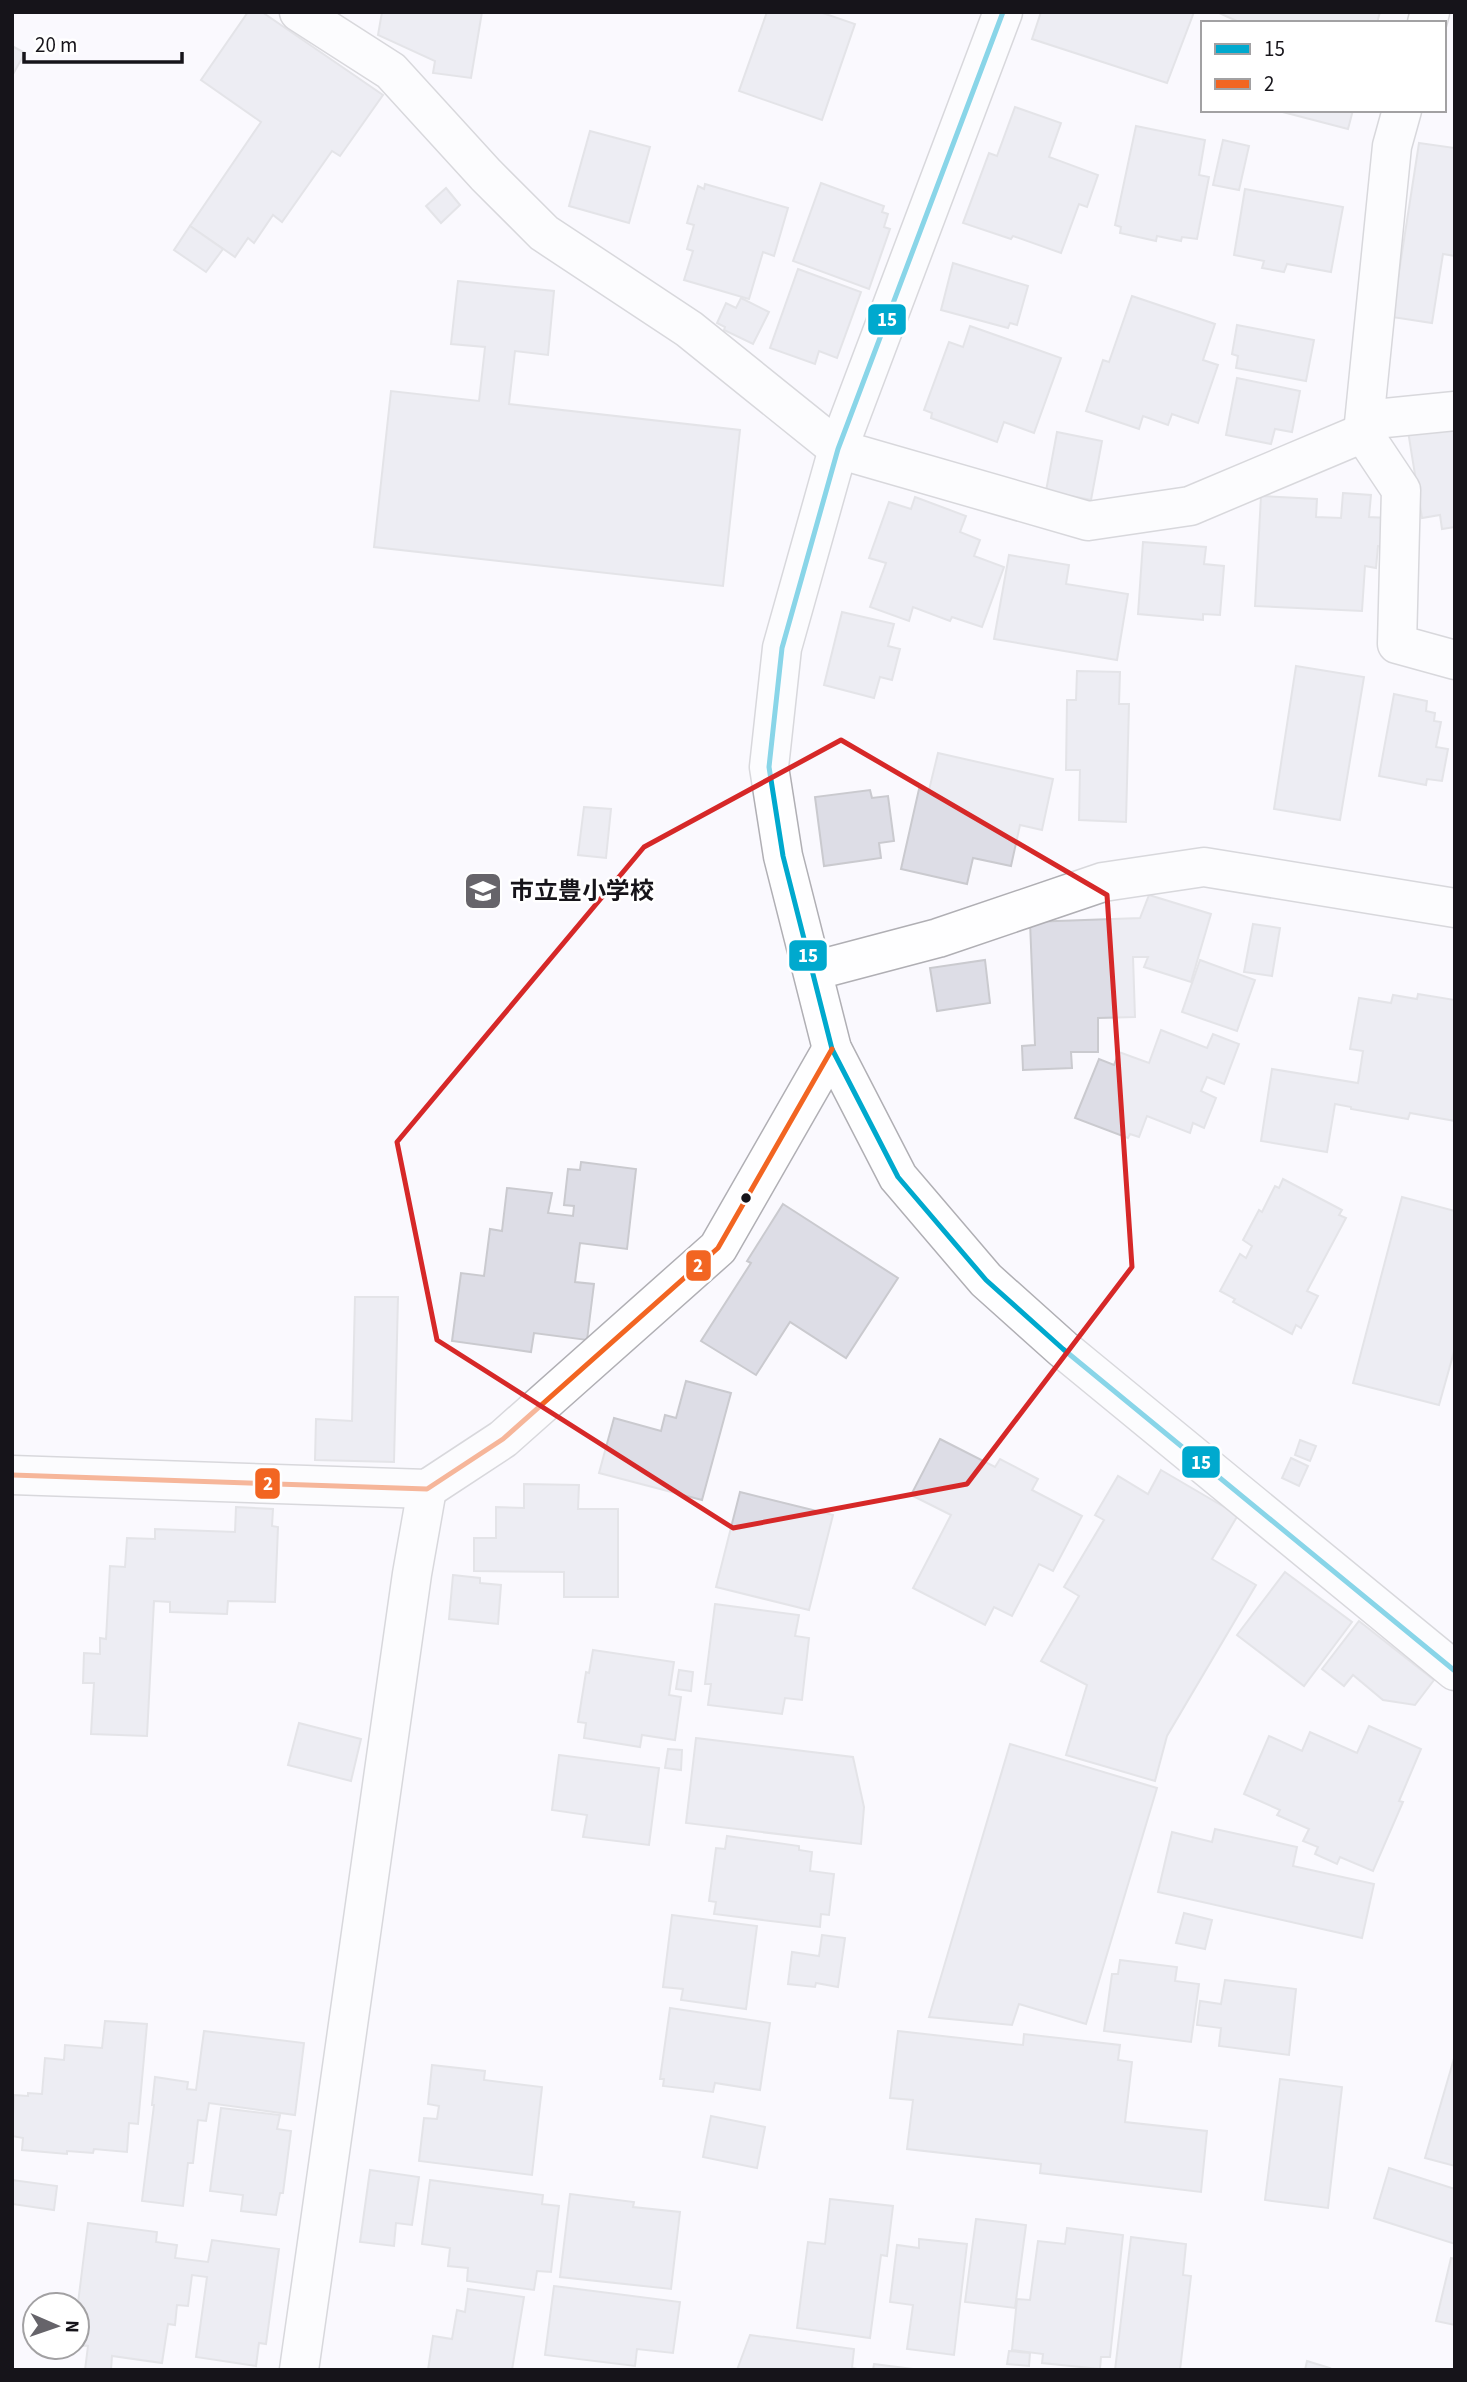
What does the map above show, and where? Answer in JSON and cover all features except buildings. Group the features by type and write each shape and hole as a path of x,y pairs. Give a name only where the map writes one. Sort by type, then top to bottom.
{"street":[{"path":"1003,12 838,449 782,648 769,767 783,856 832,1049 898,1177 986,1280 1063,1349 1455,1671"},
{"path":"309,15 391,71 486,175 544,233 689,329 838,449 1088,521 1190,506 1364,426 1455,411"},
{"path":"1401,112 1392,146 1364,426 1401,490 1397,643 1455,660"},
{"path":"813,971 937,938 1103,881 1203,867 1455,908"},
{"path":"12,1475 427,1489 503,1439 718,1248 832,1049"},
{"path":"299,2370 412,1574 427,1489"}],"highlighted area":[{"path":"841,740 1107,895 1132,1267 967,1484 733,1528 437,1340 397,1142 644,847"}],"transit line":[{"name":"15","path":"1003,12 838,449 782,648 769,767 783,856 832,1049 898,1177 986,1280 1063,1349 1455,1671"},
{"name":"2","path":"12,1475 427,1489 503,1439 718,1248 832,1049"}],"place":[{"name":"市立豊小学校","path":"483,891"}]}
